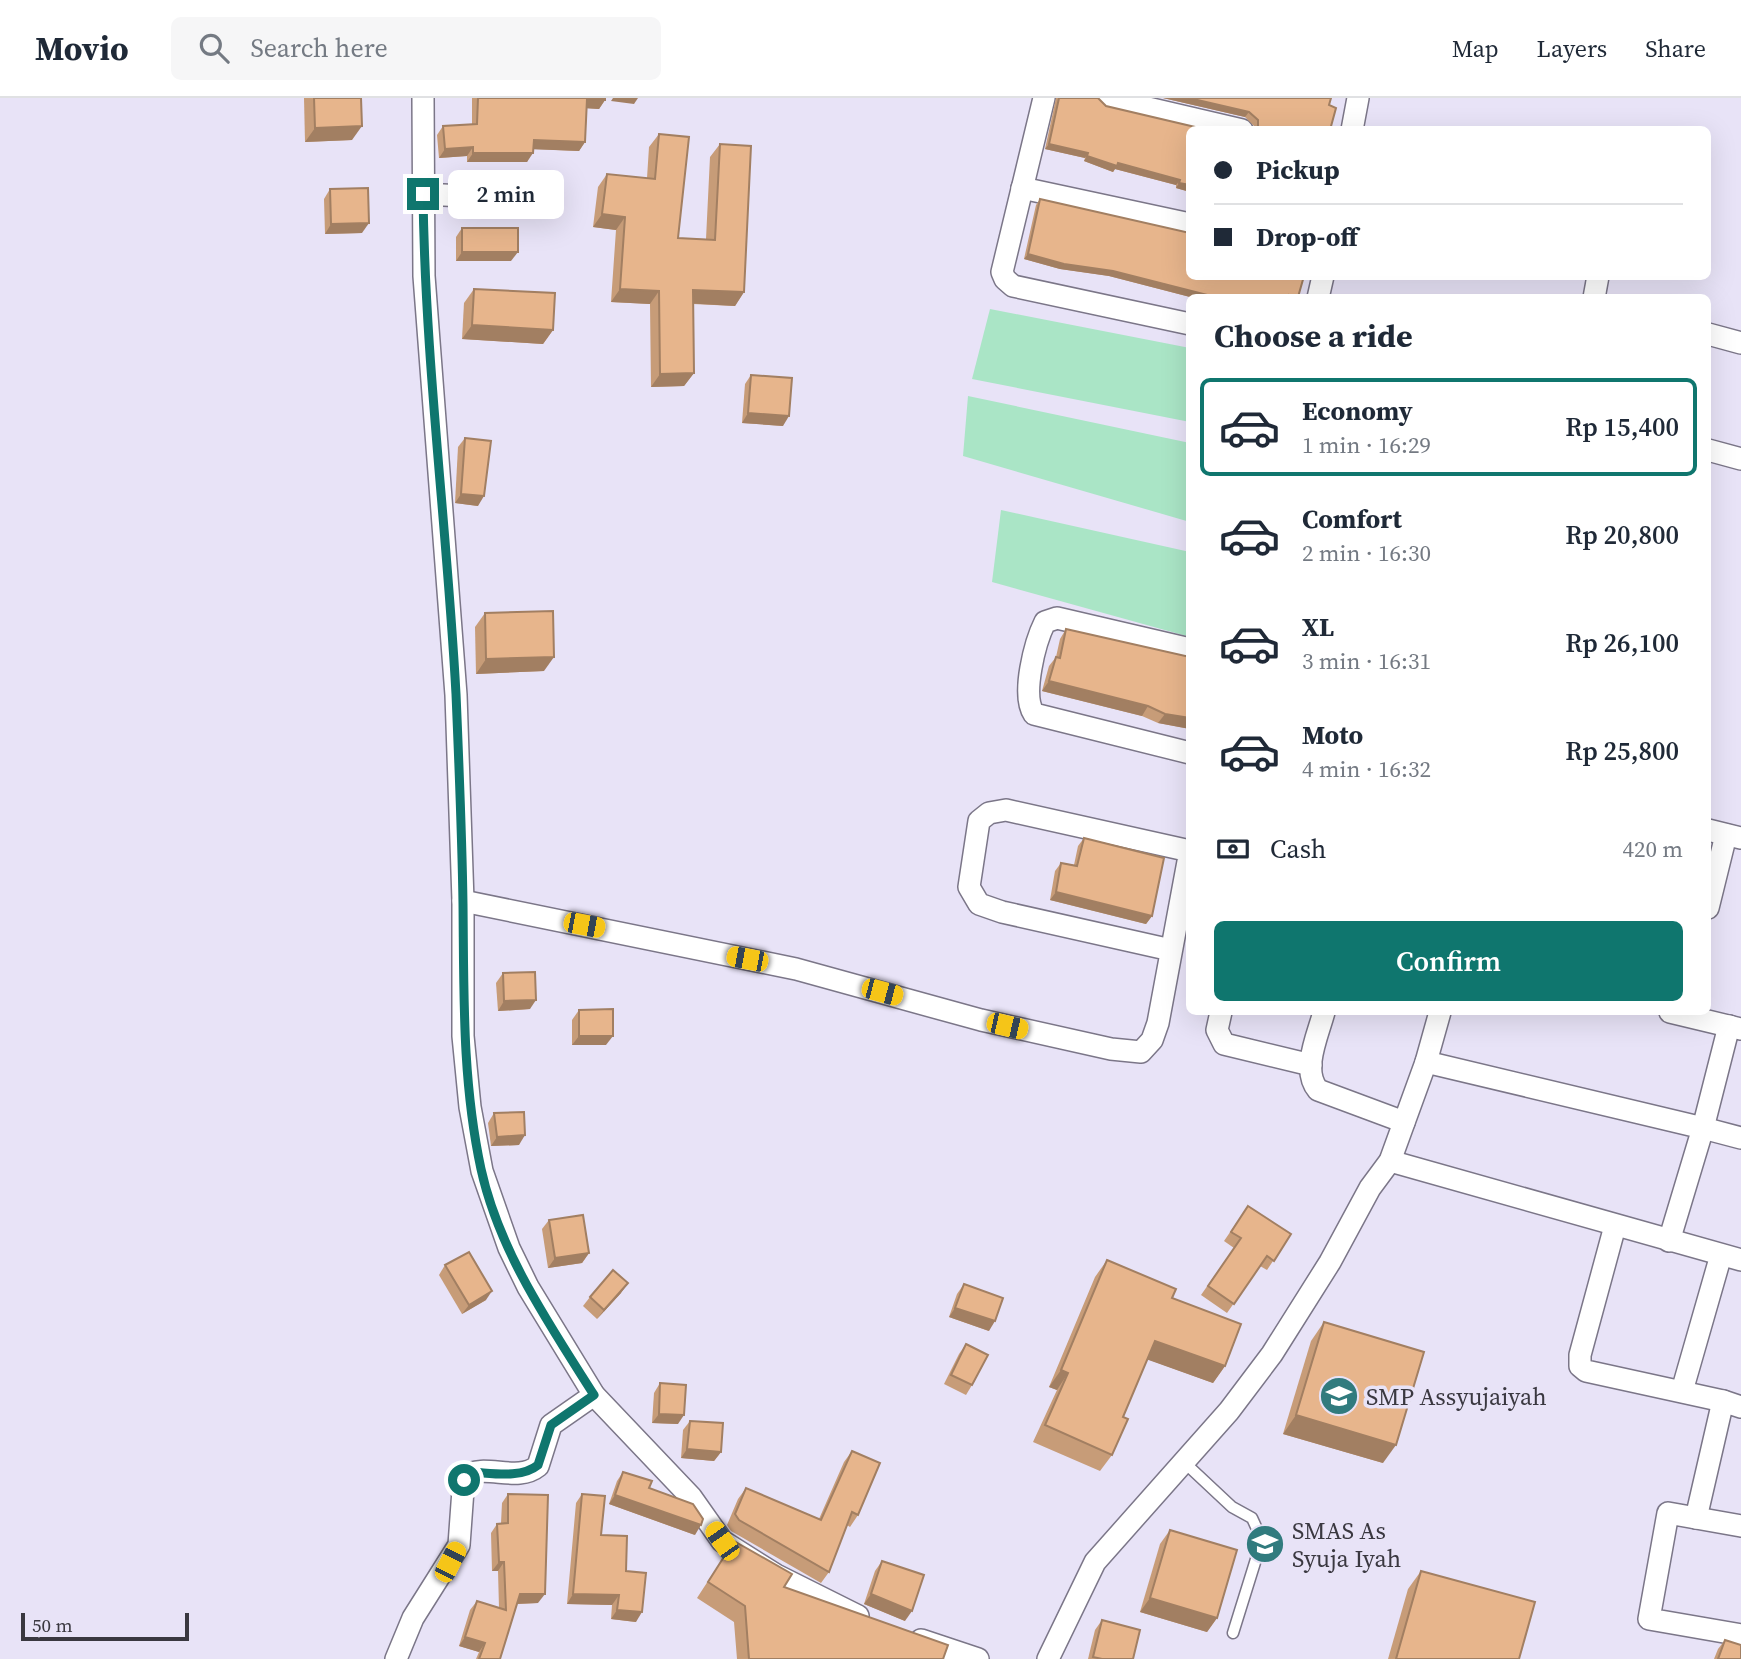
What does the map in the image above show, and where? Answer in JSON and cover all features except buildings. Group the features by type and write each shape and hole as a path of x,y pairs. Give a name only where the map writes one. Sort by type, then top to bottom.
{"street":[{"path":"423,98 424,276 456,695 463,901 463,1036 482,1171 509,1248 528,1287 594,1395 691,1497 722,1541 787,1581 879,1626"},
{"path":"1044,98 1002,272 1005,279 1013,286 1186,323"},
{"path":"1105,98 1225,126"},
{"path":"1353,126 1358,98"},
{"path":"1022,188 1186,223"},
{"path":"423,194 549,200"},
{"path":"1711,335 1741,343"},
{"path":"1711,451 1741,459"},
{"path":"1186,648 1057,618 1045,622 1038,636 1029,691 1029,706 1034,714 1186,752"},
{"path":"1171,950 1002,912 979,904 970,887 979,821 989,813 1006,810 1029,813 1186,850"},
{"path":"1711,895 1725,834"},
{"path":"463,901 796,969 981,1020 1111,1049 1141,1052 1152,1040 1158,1023 1186,872"},
{"path":"1220,1015 1217,1030 1224,1044 1311,1065"},
{"path":"1323,1015 1311,1065 1311,1081 1318,1090 1404,1122"},
{"path":"1048,1659 1094,1562 1229,1412 1272,1354 1329,1262 1370,1188 1390,1161 1426,1062 1439,1015"},
{"path":"1669,1241 1735,1028 1689,1015"},
{"path":"1426,1062 1741,1138"},
{"path":"1390,1161 1731,1258 1682,1391"},
{"path":"1615,1226 1580,1355 1580,1366 1586,1371 1732,1404 1696,1518"},
{"path":"396,1659 413,1618 459,1545 464,1476 471,1472 516,1473 533,1469 538,1465 551,1425 594,1395"},
{"path":"1741,1526 1668,1513 1649,1619 1741,1635"},
{"path":"904,1634 978,1659"}],"lane":[{"path":"1185,1463 1232,1507 1252,1518 1262,1540 1233,1633"}],"green space":[{"path":"990,309 1186,347 1186,421 972,379"},
{"path":"968,396 1186,442 1186,521 963,456"},
{"path":"1001,510 1186,551 1186,636 992,582"}],"place":[{"name":"SMP Assyujaiyah","path":"1339,1396"},
{"name":"SMAS As Syuja Iyah","path":"1265,1544"}],"route":[{"path":"423,194 424,276 456,695 463,901 463,1036 470,1107 482,1171 509,1248 528,1287 594,1395 547,1429 538,1465 533,1469 516,1473 471,1472 464,1476 464,1480"}]}
